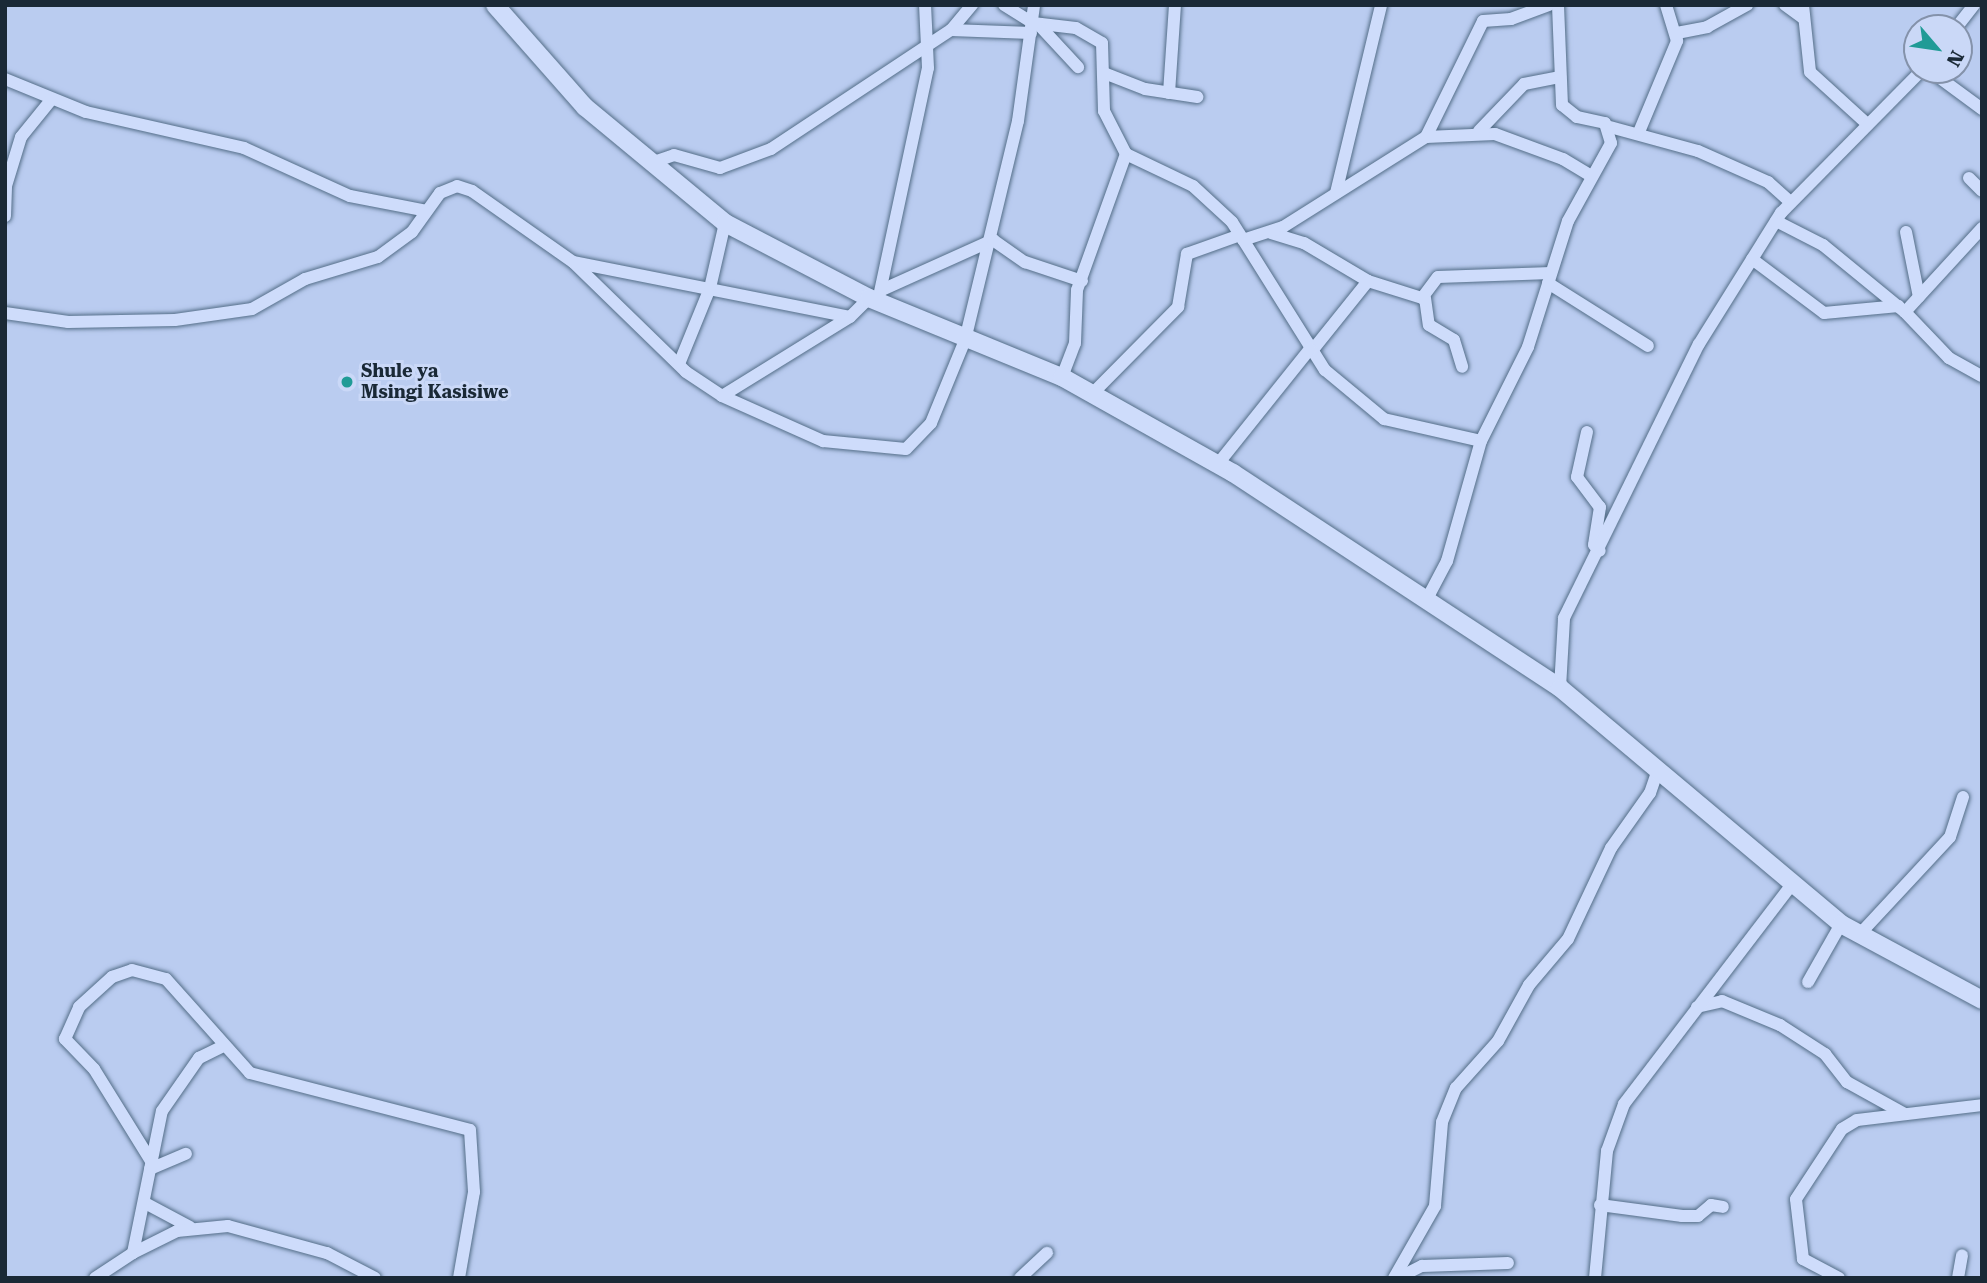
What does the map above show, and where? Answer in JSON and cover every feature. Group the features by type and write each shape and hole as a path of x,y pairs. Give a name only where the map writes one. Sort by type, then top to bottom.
{"street":[{"path":"495,5 585,107 726,223 965,340 1062,377 1217,465 1428,597 1560,688 1658,770 1790,887 1858,936 1982,1000"},
{"path":"877,296 929,48 925,5"},
{"path":"654,162 674,155 720,168 771,149 929,48 951,30 972,5"},
{"path":"1004,5 1033,17 1092,34 1105,50 1104,111 1126,155 1193,186 1241,238 1310,350 1379,416 1481,441"},
{"path":"1169,93 1175,5"},
{"path":"1336,193 1381,5"},
{"path":"1426,137 1483,20 1511,19 1549,5"},
{"path":"1558,5 1560,77 1564,109 1610,127 1639,132 1768,182 1790,202"},
{"path":"1639,132 1677,33 1666,5"},
{"path":"1677,33 1707,27 1747,5"},
{"path":"1785,5 1803,11 1810,72 1866,123"},
{"path":"1972,7 1982,17"},
{"path":"951,30 1033,17"},
{"path":"1033,17 1078,67"},
{"path":"5,313 68,321 175,320 252,309 305,279 378,257 412,232 440,193 463,187 573,262 679,364 722,396 822,440 906,449 928,428 965,340 971,298 993,240 1033,17"},
{"path":"1104,74 1169,93 1197,97"},
{"path":"1479,131 1524,84 1560,77"},
{"path":"5,79 51,100 244,148 349,196 427,211"},
{"path":"1560,688 1564,618 1600,551 1680,379 1752,259 1790,202 1907,84"},
{"path":"1949,84 1982,108"},
{"path":"5,216 6,186 21,137 51,100"},
{"path":"1428,597 1447,561 1481,441 1517,374 1549,278 1591,176 1611,142 1610,127"},
{"path":"1094,393 1178,307 1187,254 1241,238 1271,233 1426,137 1479,131 1563,159 1591,176"},
{"path":"1062,377 1075,343 1082,281 1126,155"},
{"path":"1969,178 1982,191"},
{"path":"1776,221 1823,245 1902,309 1949,358 1981,376"},
{"path":"679,364 709,288 726,223"},
{"path":"1752,259 1824,313 1902,309 1919,297 1982,228"},
{"path":"1906,232 1919,297"},
{"path":"1271,233 1304,243 1368,281 1425,298"},
{"path":"993,240 1025,262 1082,281"},
{"path":"722,396 850,317 877,296 993,240"},
{"path":"573,262 850,317"},
{"path":"1462,367 1454,340 1429,325 1425,298 1435,278 1549,278 1648,346"},
{"path":"1217,465 1368,281"},
{"path":"1587,432 1576,471 1600,506 1594,545 1600,551"},
{"path":"1396,1278 1435,1206 1442,1122 1456,1088 1498,1041 1530,985 1569,939 1611,848 1650,793 1658,770"},
{"path":"1858,936 1950,837 1963,797"},
{"path":"1595,1278 1607,1151 1624,1104 1790,887"},
{"path":"1808,982 1841,924"},
{"path":"151,1165 94,1069 68,1045 69,1021 112,977 144,970 166,979 250,1073 470,1130 474,1192 458,1278"},
{"path":"1697,1007 1722,1001 1780,1025 1825,1054 1847,1082 1905,1115"},
{"path":"133,1253 145,1203 158,1120 180,1081 199,1058 224,1046"},
{"path":"1839,1278 1803,1259 1796,1199 1847,1124 1982,1105"},
{"path":"151,1165 186,1154"},
{"path":"145,1203 192,1228"},
{"path":"1600,1205 1682,1216 1698,1216 1712,1205 1723,1207"},
{"path":"96,1278 133,1253 192,1228 228,1226 294,1242 375,1278"},
{"path":"1020,1278 1047,1253"},
{"path":"1958,1278 1962,1255"},
{"path":"1396,1278 1439,1264 1508,1264"}],"place":[{"name":"Shule ya Msingi Kasisiwe","path":"347,382"}]}
